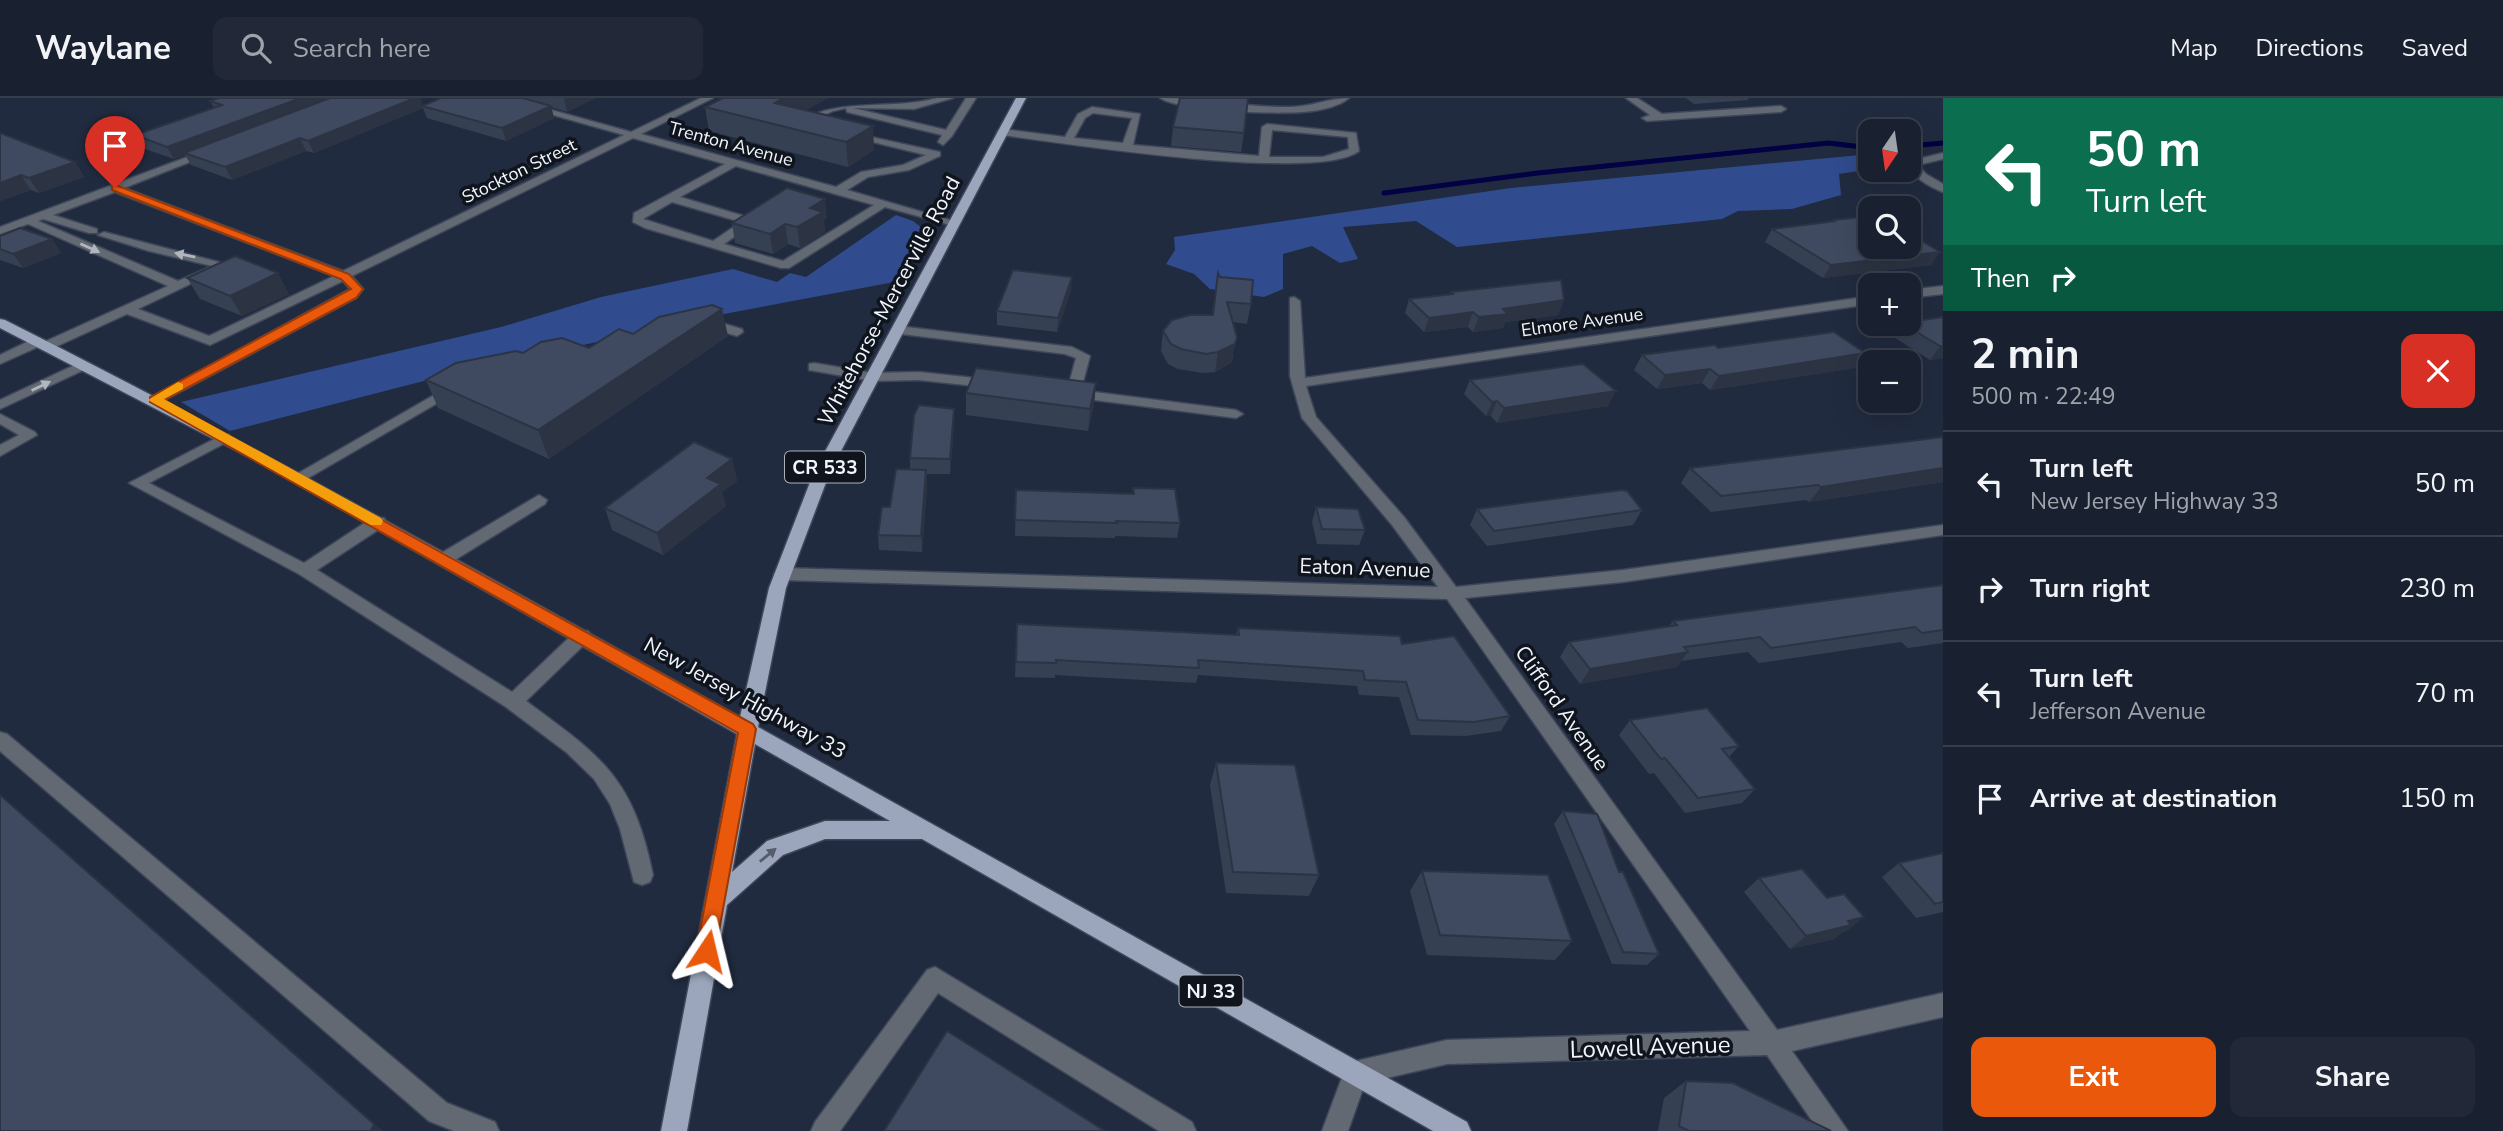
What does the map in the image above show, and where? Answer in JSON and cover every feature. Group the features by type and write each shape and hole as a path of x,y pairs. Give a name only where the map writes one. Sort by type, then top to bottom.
{"main road":[{"name":"Whitehorse-Mercerville Road","path":"747,729 767,627 782,574 822,472 1021,98"},
{"name":"New Jersey Highway 33","path":"3,327 154,400 378,522 1458,1131"},
{"name":"CR 533","path":"674,1131 747,729"},
{"path":"716,900 775,848 825,830 925,830"}],"street":[{"name":"Trenton Avenue","path":"498,98 954,223"},
{"name":"Stockton Street","path":"127,309 210,341 708,98"},
{"path":"828,129 814,126 808,120 831,106 861,102 912,106 948,98"},
{"path":"838,191 864,174 905,169 936,154 971,98"},
{"path":"1165,98 1180,102 1299,110 1321,109 1337,104 1345,98"},
{"path":"1631,98 1660,117"},
{"path":"831,106 949,134"},
{"path":"1647,118 1781,109"},
{"path":"1068,141 1082,116 1092,110 1137,116 1127,148"},
{"path":"1002,132 1127,148 1264,159 1321,160 1354,151 1353,135 1267,127 1264,159"},
{"path":"841,132 936,154"},
{"path":"0,231 223,147"},
{"path":"1943,156 1918,159 1912,164 1922,176 1943,189"},
{"path":"734,163 638,215 638,220 649,226 785,265 883,204"},
{"path":"115,188 345,276 357,289 352,295 154,400"},
{"path":"671,198 750,221 715,244"},
{"path":"0,359 127,309 225,265 153,250 43,215"},
{"path":"27,220 177,285"},
{"path":"1921,293 1943,290"},
{"name":"Clifford Avenue","path":"1294,301 1299,383 1302,402 1309,418 1398,521 1452,593 1835,1131"},
{"name":"Elmore Avenue","path":"1299,383 1858,302"},
{"path":"691,332 718,326 737,332"},
{"path":"898,330 1068,350 1083,356 1075,386 1055,391 1236,414"},
{"path":"0,405 81,366"},
{"path":"814,367 873,377 919,376 1009,386"},
{"path":"298,478 462,383"},
{"path":"0,418 30,435 0,451"},
{"path":"224,438 137,483 305,570 513,702 592,763 618,801 636,841 642,875"},
{"path":"444,559 540,500"},
{"path":"305,570 378,522"},
{"name":"Eaton Avenue","path":"782,574 1452,593 1623,576 1943,530"},
{"path":"513,702 582,636"},
{"path":"0,740 438,1112 486,1131"},
{"path":"824,1131 934,978 1183,1131"},
{"name":"Lowell Avenue","path":"1356,1073 1447,1052 1772,1043 1943,1005"},
{"path":"1335,1131 1356,1073"}],"shaded area":[{"path":"1858,155 1858,171 1839,174 1841,195 1792,209 1738,211 1722,219 1457,247 1416,221 1343,227 1358,259 1340,263 1312,246 1283,254 1283,289 1264,297 1210,289 1194,274 1166,264 1175,250 1174,237 1511,188"},
{"path":"896,215 913,221 928,233 905,280 724,314 447,375 230,431 181,402 501,327 601,297 733,269 777,282 790,273 806,277"}],"building":[{"path":"219,98 301,98 167,147 135,135 222,105 210,101"},
{"path":"330,98 415,98 308,141 300,138 225,167 184,153"},
{"path":"441,98 523,98 551,106 502,128 422,106"},
{"path":"723,98 783,98 775,103 873,126 846,142 705,107"},
{"path":"1180,98 1248,98 1244,133 1173,127"},
{"path":"0,133 75,162 29,178 21,175 0,183"},
{"path":"787,188 825,199 810,208 823,212 797,227 785,224 770,234 732,223"},
{"path":"1858,217 1858,259 1881,259 1831,265 1772,229 1836,221 1833,220"},
{"path":"20,228 52,239 13,254 0,249 0,236"},
{"path":"1921,240 1940,252 1921,254"},
{"path":"235,256 278,273 230,296 187,278"},
{"path":"1013,270 1072,277 1058,318 997,311"},
{"path":"1218,273 1220,277 1253,280 1251,304 1227,302 1237,337 1235,344 1206,354 1171,344 1163,331 1172,320 1190,315 1213,315"},
{"path":"1561,280 1564,300 1503,309 1508,314 1479,317 1473,312 1429,318 1409,299 1453,294 1451,292"},
{"path":"712,305 722,309 538,430 426,380 456,363 516,351 523,353 541,342 562,338 589,348 619,329 633,334 659,317"},
{"path":"1943,317 1943,346 1921,335 1921,320"},
{"path":"1834,332 1861,350 1858,350 1858,354 1719,376 1710,369 1665,375 1642,355 1715,345 1718,348"},
{"path":"1583,364 1616,391 1504,408 1497,401 1492,402 1470,380"},
{"path":"976,368 1096,383 1090,409 966,393"},
{"path":"919,405 954,409 950,459 910,458 914,415"},
{"path":"1943,437 1943,468 1821,487 1818,485 1721,496 1690,468"},
{"path":"694,442 732,459 707,478 721,484 657,533 605,508"},
{"path":"896,469 926,470 921,536 878,535 882,507 890,507"},
{"path":"1133,488 1175,489 1180,523 1015,520 1016,490 1134,494"},
{"path":"1627,491 1642,510 1494,531 1477,509"},
{"path":"1316,507 1358,509 1365,530 1322,529"},
{"path":"1943,585 1943,630 1922,633 1915,627 1771,648 1760,637 1684,647 1688,652 1590,669 1569,642 1677,625 1673,621"},
{"path":"1017,624 1239,635 1238,628 1400,636 1402,644 1454,636 1510,716 1474,722 1418,720 1406,682 1365,680 1363,671 1198,660 1199,668 1056,660 1056,663 1016,662"},
{"path":"1707,708 1739,746 1722,749 1755,789 1698,798 1665,758 1661,759 1630,720"},
{"path":"1216,763 1295,765 1319,875 1233,872"},
{"path":"0,795 374,1124 371,1131 0,1131"},
{"path":"1563,811 1597,814 1619,872 1623,872 1659,954 1623,952"},
{"path":"1943,853 1943,902 1935,904 1899,863"},
{"path":"1802,869 1827,898 1844,894 1864,917 1848,921 1851,925 1806,936 1759,878"},
{"path":"1422,871 1548,875 1572,941 1440,935"},
{"path":"947,1031 1105,1131 884,1131"},
{"path":"1686,1081 1733,1083 1831,1131 1689,1131 1679,1126"}],"waterway":[{"path":"1384,193 1538,173 1828,143 1858,146"},
{"path":"1922,145 1943,143"}],"slow traffic":[{"path":"178,386 154,400 376,521"}],"route":[{"path":"115,188 345,276 357,289 352,295 154,400 747,729 707,951"}]}
